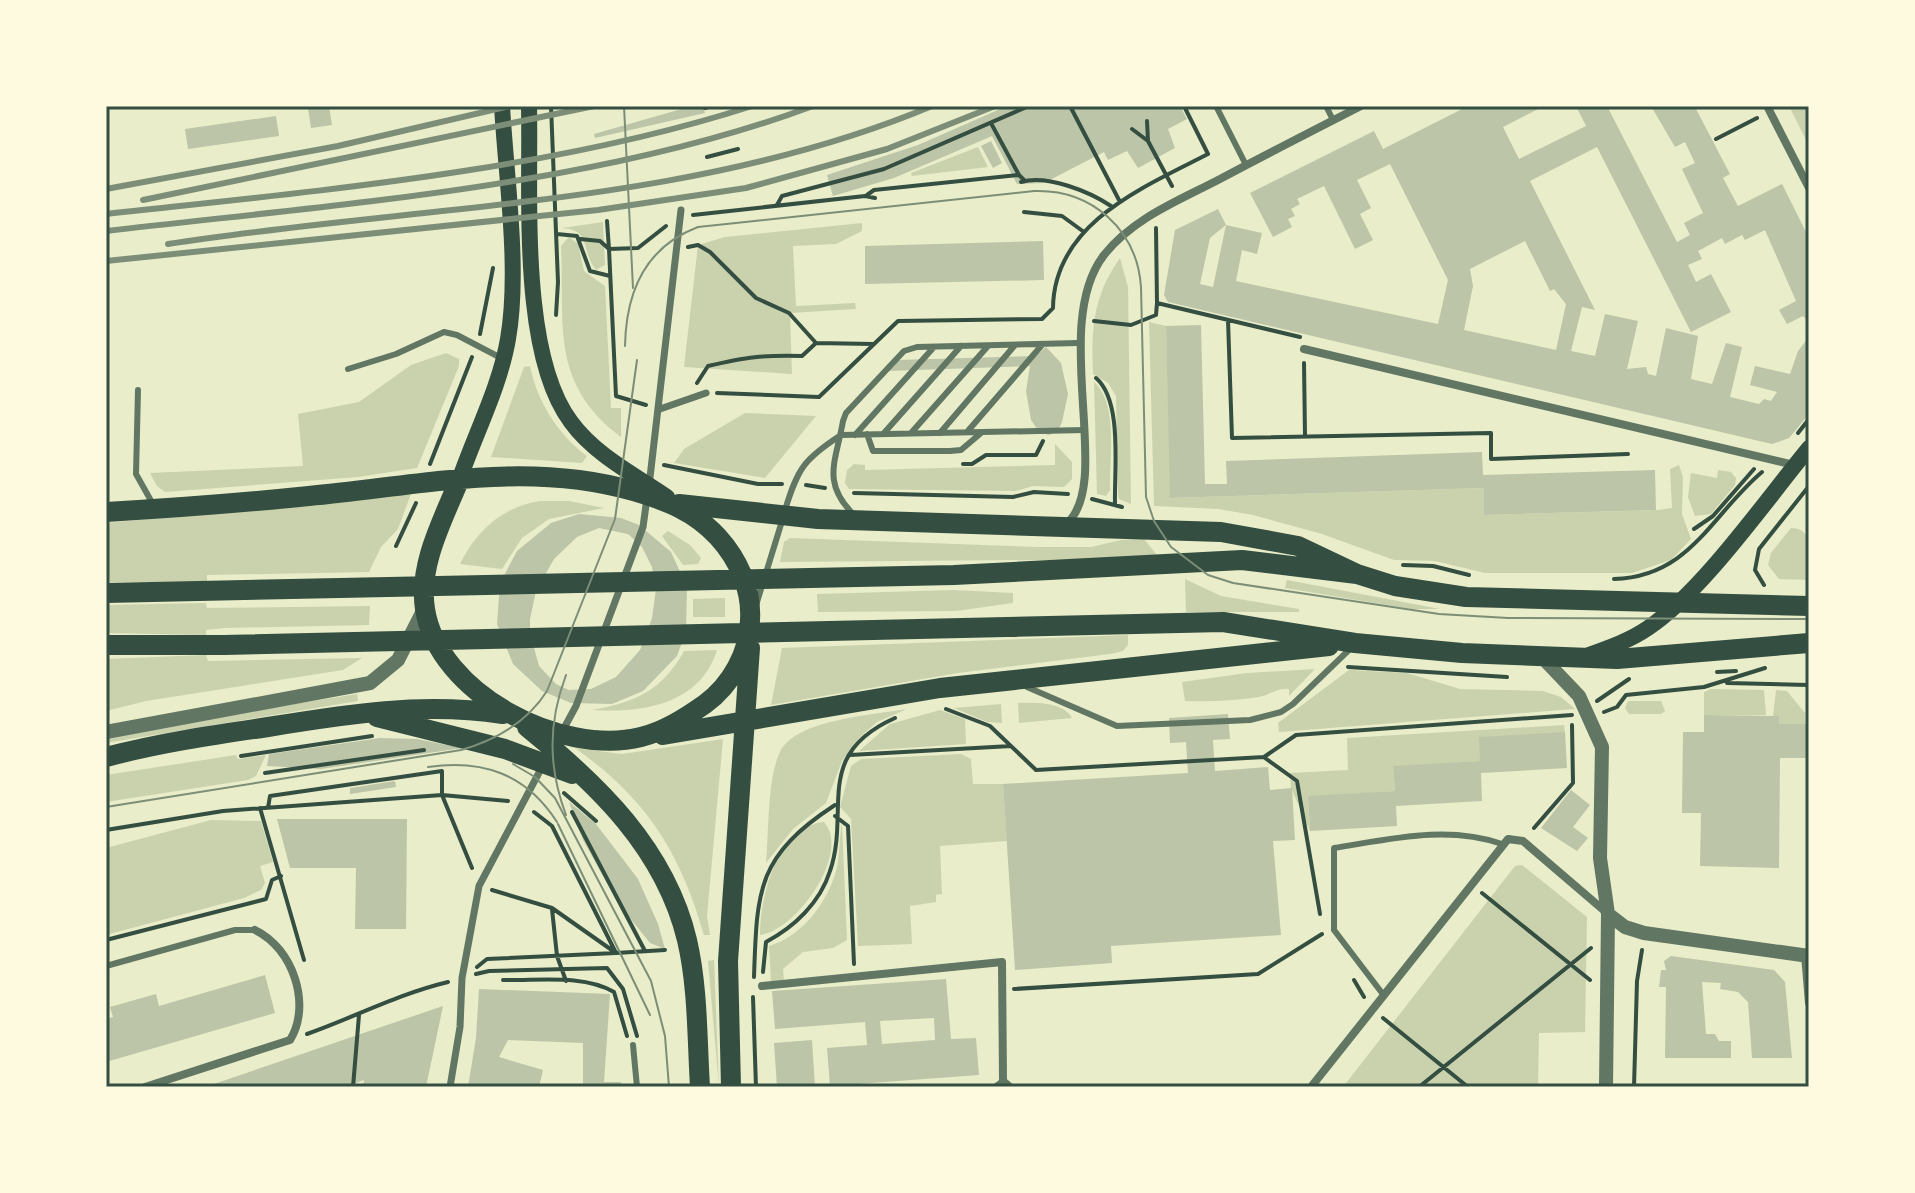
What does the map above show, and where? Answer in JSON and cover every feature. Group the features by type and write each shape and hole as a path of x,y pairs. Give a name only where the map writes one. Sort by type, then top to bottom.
{"main road":[{"path":"502,106 511,284 510,323 503,359 434,542 425,607 446,660 477,693 515,717 596,788 647,849 678,911 692,968 700,1087"},
{"path":"529,106 535,314 541,354 553,392 571,422 617,463 714,532 730,550 745,583 750,620 728,961 731,1087"},
{"path":"1584,656 1634,637 1661,619 1809,448"},
{"path":"106,512 312,496 460,478 534,476 614,486 669,500 784,516 859,521 1157,528 1266,538 1298,546 1357,574 1407,589 1466,597 1809,606"},
{"path":"106,593 954,575 1242,560 1357,574"},
{"path":"639,737 681,720 715,696 741,659 750,620"},
{"path":"106,645 224,645 1223,622 1355,643 1462,653 1639,660 1809,643"},
{"path":"106,757 151,745 358,713 442,706 515,717 575,736 639,737 745,723 878,698 1223,655 1355,643"},
{"path":"358,713 468,739 573,770"}],"street":[{"path":"1064,526 1074,518 1083,497 1084,430 1078,343 1084,294 1102,257 1139,223 1361,106"},
{"path":"1768,109 1809,188"},
{"path":"450,1087 460,1027 462,978 479,886 521,802 576,706 643,527 660,409 680,215"},
{"path":"1304,349 1795,465"},
{"path":"660,409 710,393"},
{"path":"106,732 370,683 398,660 425,607"},
{"path":"1540,655 1586,707 1602,747 1600,858 1608,914 1606,1087"},
{"path":"1311,1087 1502,844 1516,838 1625,927 1644,933 1807,956 1809,1003"},
{"path":"145,1087 290,1040 300,1017 297,981 276,947 255,930"},
{"path":"762,986 1002,962 1003,1085"}],"lane":[{"path":"1216,106 1246,165"},
{"path":"1326,106 1333,120"},
{"path":"348,369 396,354 444,332 457,335 503,359"},
{"path":"859,521 834,490 832,475 846,413 904,351 934,347 1078,343"},
{"path":"940,433 1015,345"},
{"path":"967,432 1042,345"},
{"path":"883,434 961,346"},
{"path":"911,433 989,346"},
{"path":"855,435 934,347"},
{"path":"138,390 136,474 156,509"},
{"path":"750,620 798,469 812,454 841,435 1084,430"},
{"path":"867,434 873,451 950,451 961,450 982,432"},
{"path":"1008,681 1045,692 1117,726 1250,720 1273,715 1293,704 1355,643"},
{"path":"1382,993 1334,930 1334,848 1437,833 1474,834 1502,844"},
{"path":"106,966 235,930 255,930"},
{"path":"633,1045 637,1087"}],"path":[{"path":"551,106 557,234 556,326"},
{"path":"777,205 782,196 884,169 992,125 1029,106"},
{"path":"1070,106 1119,200"},
{"path":"1042,334 1042,319 1053,308 1053,291 1063,264 1085,233 1119,200 1208,154 1184,106"},
{"path":"1716,139 1768,109"},
{"path":"1147,121 1148,141 1172,186"},
{"path":"992,125 1023,182 1072,186 1111,206"},
{"path":"1132,129 1148,141"},
{"path":"707,157 738,149"},
{"path":"865,196 874,190 1019,175"},
{"path":"1137,191 1144,205"},
{"path":"557,234 569,233 580,239 600,241 609,249 638,248 680,215 865,196 875,198"},
{"path":"1024,212 1062,216 1085,233"},
{"path":"607,221 616,396 660,409"},
{"path":"1094,321 1141,323 1156,315 1156,228"},
{"path":"580,239 590,271 610,276"},
{"path":"698,245 710,252 756,298 789,313 816,343"},
{"path":"1157,303 1303,338 1305,436"},
{"path":"1228,320 1232,438 1491,433 1491,459 1628,454"},
{"path":"704,368 768,353 802,356 816,343 873,344"},
{"path":"1090,373 1106,386 1113,404 1115,505"},
{"path":"710,393 792,395"},
{"path":"986,455 991,446"},
{"path":"1688,550 1707,528 1718,522 1750,482 1776,460"},
{"path":"1694,529 1713,516 1755,468"},
{"path":"1756,575 1755,558 1759,549 1809,486"},
{"path":"1721,683 1777,664"},
{"path":"936,705 990,726 1036,770 1264,757 1296,735 1567,718 1633,678"},
{"path":"1617,707 1626,695 1721,683 1809,685"},
{"path":"1534,828 1573,783 1573,726"},
{"path":"241,756 379,736"},
{"path":"762,986 766,942 803,915 830,871 840,776 850,755 1011,746"},
{"path":"265,773 439,748"},
{"path":"1264,757 1297,781 1320,918"},
{"path":"268,808 270,796 442,771 442,795 479,886 552,908 616,953"},
{"path":"106,830 260,808 442,795 521,802 552,826 616,953"},
{"path":"756,1087 755,947 764,879 785,843 835,805"},
{"path":"582,807 598,823"},
{"path":"260,808 305,968"},
{"path":"572,812 645,951"},
{"path":"835,816 848,826 855,975"},
{"path":"106,940 266,899 272,880 281,876"},
{"path":"1471,884 1590,980"},
{"path":"552,908 557,956 566,981"},
{"path":"1004,990 1258,974 1323,933"},
{"path":"462,978 487,959 666,948 669,957"},
{"path":"1419,1087 1591,948"},
{"path":"1634,1087 1637,981 1642,950"},
{"path":"290,1040 359,1015 373,1005 408,991 489,971 607,968 629,1004 637,1035 633,1045"},
{"path":"503,980 596,984 614,992 633,1045"},
{"path":"1372,1008 1468,1087"},
{"path":"353,1087 359,1015"}],"green space":[{"path":"1789,106 1809,106 1809,146"},
{"path":"978,147 988,167 912,176 911,173"},
{"path":"603,222 605,265 596,270 582,237 562,228"},
{"path":"862,223 862,231 836,244 793,246 796,306 855,303 856,309 790,313 792,374 684,367 698,245 725,237"},
{"path":"569,237 578,244 584,271 605,286 611,408 621,408 621,437 598,416 571,373 563,326 561,246"},
{"path":"1120,258 1128,287 1131,504 1119,499 1118,493 1116,396 1108,383 1093,374 1093,342 1099,300"},
{"path":"1149,322 1166,326 1171,498 1484,488 1485,515 1657,510 1672,508 1670,469 1679,465 1683,477 1682,514 1691,539 1671,560 1632,573 1485,573 1435,561 1394,560 1322,534 1253,515 1218,509 1154,506"},
{"path":"446,353 459,359 459,366 417,468 358,477 165,492 157,486 150,473 303,466 298,414 359,402 411,365"},
{"path":"530,366 550,416 567,438 587,456 582,463 491,457 524,367"},
{"path":"1094,382 1102,392 1110,418 1110,490 1106,496 1097,494"},
{"path":"745,413 816,416 765,478 674,463 684,449"},
{"path":"1055,444 1072,462 1072,479 1064,487 1033,486 1016,491 849,489 845,483 847,470 854,464 865,465 865,470 1055,465"},
{"path":"1718,470 1731,472 1736,478 1735,485 1711,514 1695,516 1688,497 1691,473 1717,478"},
{"path":"411,494 398,529 381,547 369,572 207,575 207,582 106,582 106,523"},
{"path":"540,501 569,501 604,508 549,519 522,538 502,569 460,564 474,541 492,522 514,509"},
{"path":"1791,528 1799,529 1808,539 1809,580 1779,579 1768,565 1771,553"},
{"path":"668,531 690,545 701,558 698,564 683,565 662,536"},
{"path":"790,538 1036,547 1091,547 1121,540 1144,539 1160,559 780,562 784,542"},
{"path":"1185,579 1221,596 1299,609 1299,612 1186,612"},
{"path":"1287,580 1440,609 1411,609 1285,588"},
{"path":"954,590 1013,593 1013,603 956,611 818,612 817,594"},
{"path":"725,598 725,617 693,617 693,599"},
{"path":"206,603 207,608 370,606 369,625 224,628 206,630 206,635 106,633 106,605"},
{"path":"1128,635 1128,645 1123,651 1110,654 958,673 771,705 782,648"},
{"path":"717,650 709,668 697,683 667,702 630,710 592,710 634,699 657,685 684,651"},
{"path":"206,655 208,661 362,658 343,670 146,701 106,711 106,659"},
{"path":"1315,669 1289,696 1289,689 1285,689 1249,698 1185,701 1182,682 1247,673"},
{"path":"1349,670 1407,673 1460,689 1543,691 1561,697 1575,709 1279,732 1278,723"},
{"path":"1711,689 1764,690 1766,715 1704,715 1704,692"},
{"path":"1776,690 1787,691 1805,713 1805,724 1779,724 1779,716 1773,716"},
{"path":"357,694 358,701 106,743 106,738 164,725"},
{"path":"1628,701 1661,701 1665,711 1661,714 1629,714 1625,708"},
{"path":"1018,703 1056,706 1072,718 1019,723"},
{"path":"1001,704 1002,723 987,722 954,708"},
{"path":"907,709 877,722 859,738 842,761 826,803 793,829 766,863 773,776 780,752 789,741 802,732 837,720"},
{"path":"940,710 965,719 966,744 859,751 890,724"},
{"path":"1564,725 1565,732 1480,761 1393,767 1395,791 1308,797 1310,831 1291,788 1290,773 1348,770 1347,738"},
{"path":"723,739 707,916 710,935 704,935 684,878 658,830 622,787 575,748 622,754"},
{"path":"961,754 971,759 973,784 1003,784 1007,841 940,846 942,894 936,895 936,902 910,906 912,944 858,946 851,819 840,807 851,766 861,759"},
{"path":"236,755 238,759 266,755 256,776 248,780 106,802 106,775"},
{"path":"211,820 261,821 273,862 260,866 265,883 261,890 244,898 106,935 106,848"},
{"path":"824,822 831,836 831,852 816,889 789,920 774,931 760,935 763,902 774,866 783,849 808,826"},
{"path":"842,823 847,940 833,948 803,952 783,969 784,981 771,982 769,946 803,926 821,904 837,867"},
{"path":"1522,865 1587,917 1585,1032 1539,1033 1538,1087 1343,1087 1515,866"},
{"path":"714,960 719,1087 708,961"}],"building":[{"path":"329,106 332,125 311,128 308,108"},
{"path":"692,106 703,106 705,113 595,138 594,134"},
{"path":"1007,106 1180,106 1187,119 1168,129 1175,148 1138,168 1127,151 1108,160 1104,152 1044,183 1017,184 992,136 894,178 833,196 827,175 918,145"},
{"path":"1468,106 1544,106 1503,127 1519,159 1586,126 1576,106 1607,106 1677,242 1690,235 1684,223 1703,213 1682,169 1695,163 1685,142 1675,147 1651,106 1695,107 1730,174 1723,178 1738,206 1782,184 1809,238 1809,322 1803,316 1787,324 1779,310 1796,301 1765,230 1745,240 1742,235 1725,244 1722,238 1698,251 1702,259 1688,265 1696,282 1711,274 1731,312 1691,332 1597,147 1530,181 1595,310 1582,307 1571,351 1595,356 1605,314 1638,321 1627,369 1646,367 1648,374 1656,376 1666,328 1698,336 1691,379 1712,384 1726,343 1742,347 1730,397 1759,404 1764,399 1771,401 1777,392 1750,385 1755,366 1790,374 1798,351 1809,337 1809,414 1789,438 1772,444 1168,302 1164,295 1175,230 1218,209 1226,225 1262,233 1257,254 1242,250 1236,281 1438,324 1448,280 1390,164 1357,180 1371,208 1360,214 1373,240 1355,249 1324,186 1297,199 1300,204 1291,209 1295,216 1288,219 1292,227 1273,237 1250,193 1374,131 1383,149","holes":["1226,225 1213,287 1200,284 1210,238","1525,241 1550,291 1554,289 1566,304 1556,350 1464,330 1473,286 1470,269"]},
{"path":"276,116 279,136 188,149 185,129"},
{"path":"991,141 1002,163 993,168 981,146"},
{"path":"1043,241 1044,280 865,284 865,246"},
{"path":"1201,325 1205,484 1227,484 1226,461 1482,452 1483,475 1655,470 1656,510 1484,515 1484,488 1170,498 1166,326"},
{"path":"1046,347 1061,363 1068,394 1058,431 1049,435 1040,433 1031,420 1026,391 1030,366 887,371 898,360 1036,356"},
{"path":"579,514 621,518 639,525 671,552 687,587 686,631 677,656 643,691 612,704 571,703 542,691 513,664 497,624 500,583 517,551 551,523","holes":["599,528 628,534 642,547 652,567 656,589 652,618 640,650 616,677 591,689 569,690 556,684 539,666 530,633 536,591 554,559 577,537"]},
{"path":"1228,714 1230,739 1213,740 1215,771 1268,767 1270,790 1292,788 1295,840 1273,841 1281,935 1111,946 1112,963 1015,970 1003,784 1188,773 1186,742 1170,743 1169,718"},
{"path":"1704,715 1779,716 1779,724 1809,724 1809,758 1780,758 1779,868 1700,866 1701,813 1682,813 1683,732 1704,732"},
{"path":"1565,732 1567,768 1481,773 1482,801 1396,806 1397,826 1310,831 1308,796 1395,791 1393,766 1480,761 1479,737"},
{"path":"380,738 417,739 462,748 321,769 267,766 269,754"},
{"path":"395,781 396,787 350,794 350,788"},
{"path":"1571,790 1590,805 1573,827 1588,838 1577,851 1541,828"},
{"path":"569,802 596,824 638,879 658,924 665,949 650,943 618,903 583,840"},
{"path":"277,819 407,819 406,929 355,929 356,868 290,868"},
{"path":"1671,956 1774,970 1785,982 1792,1058 1752,1058 1748,1002 1738,992 1720,989 1721,983 1702,982 1706,1034 1715,1034 1719,1041 1731,1041 1731,1058 1665,1058 1666,987 1659,987 1661,970 1666,970 1664,961"},
{"path":"265,975 275,1013 106,1062 106,1019 113,1017 110,1007 156,994 159,1006"},
{"path":"946,979 951,1039 976,1038 979,1075 830,1086 827,1048 867,1045 865,1022 775,1029 772,991","holes":["934,1018 935,1040 882,1044 880,1021"]},
{"path":"479,989 610,994 604,1082 621,1082 622,1087 583,1087 583,1043 508,1040 499,1057 543,1070 539,1087 468,1087 476,1038"},
{"path":"443,1006 426,1087 363,1087 364,1080 345,1087 205,1087"},
{"path":"812,1040 815,1087 777,1087 774,1043"}],"tram line":[{"path":"624,106 633,288"},
{"path":"625,346 629,307 642,274 664,246 698,227 1034,191 1055,192 1092,205 1107,216 1131,247 1141,287 1146,497 1154,521 1171,547 1208,575 1233,583 1439,614 1508,618 1809,619"},
{"path":"106,807 461,750 487,741 521,720 547,691 615,519 637,360"},
{"path":"566,675 556,710 552,745 556,780 566,815"},
{"path":"513,764 535,777 555,798 651,981 665,1036 669,1087"},
{"path":"428,767 467,765 502,774 532,792 557,822"},
{"path":"558,824 650,1015"}],"railway":[{"path":"106,189 338,146 510,106"},
{"path":"143,200 594,106"},
{"path":"106,214 350,187 515,163 596,147 752,106"},
{"path":"106,231 374,201 555,174 730,134 813,106"},
{"path":"168,244 652,184 747,165 840,139 932,106"},
{"path":"106,261 598,210 746,188 887,149 995,106"}]}
